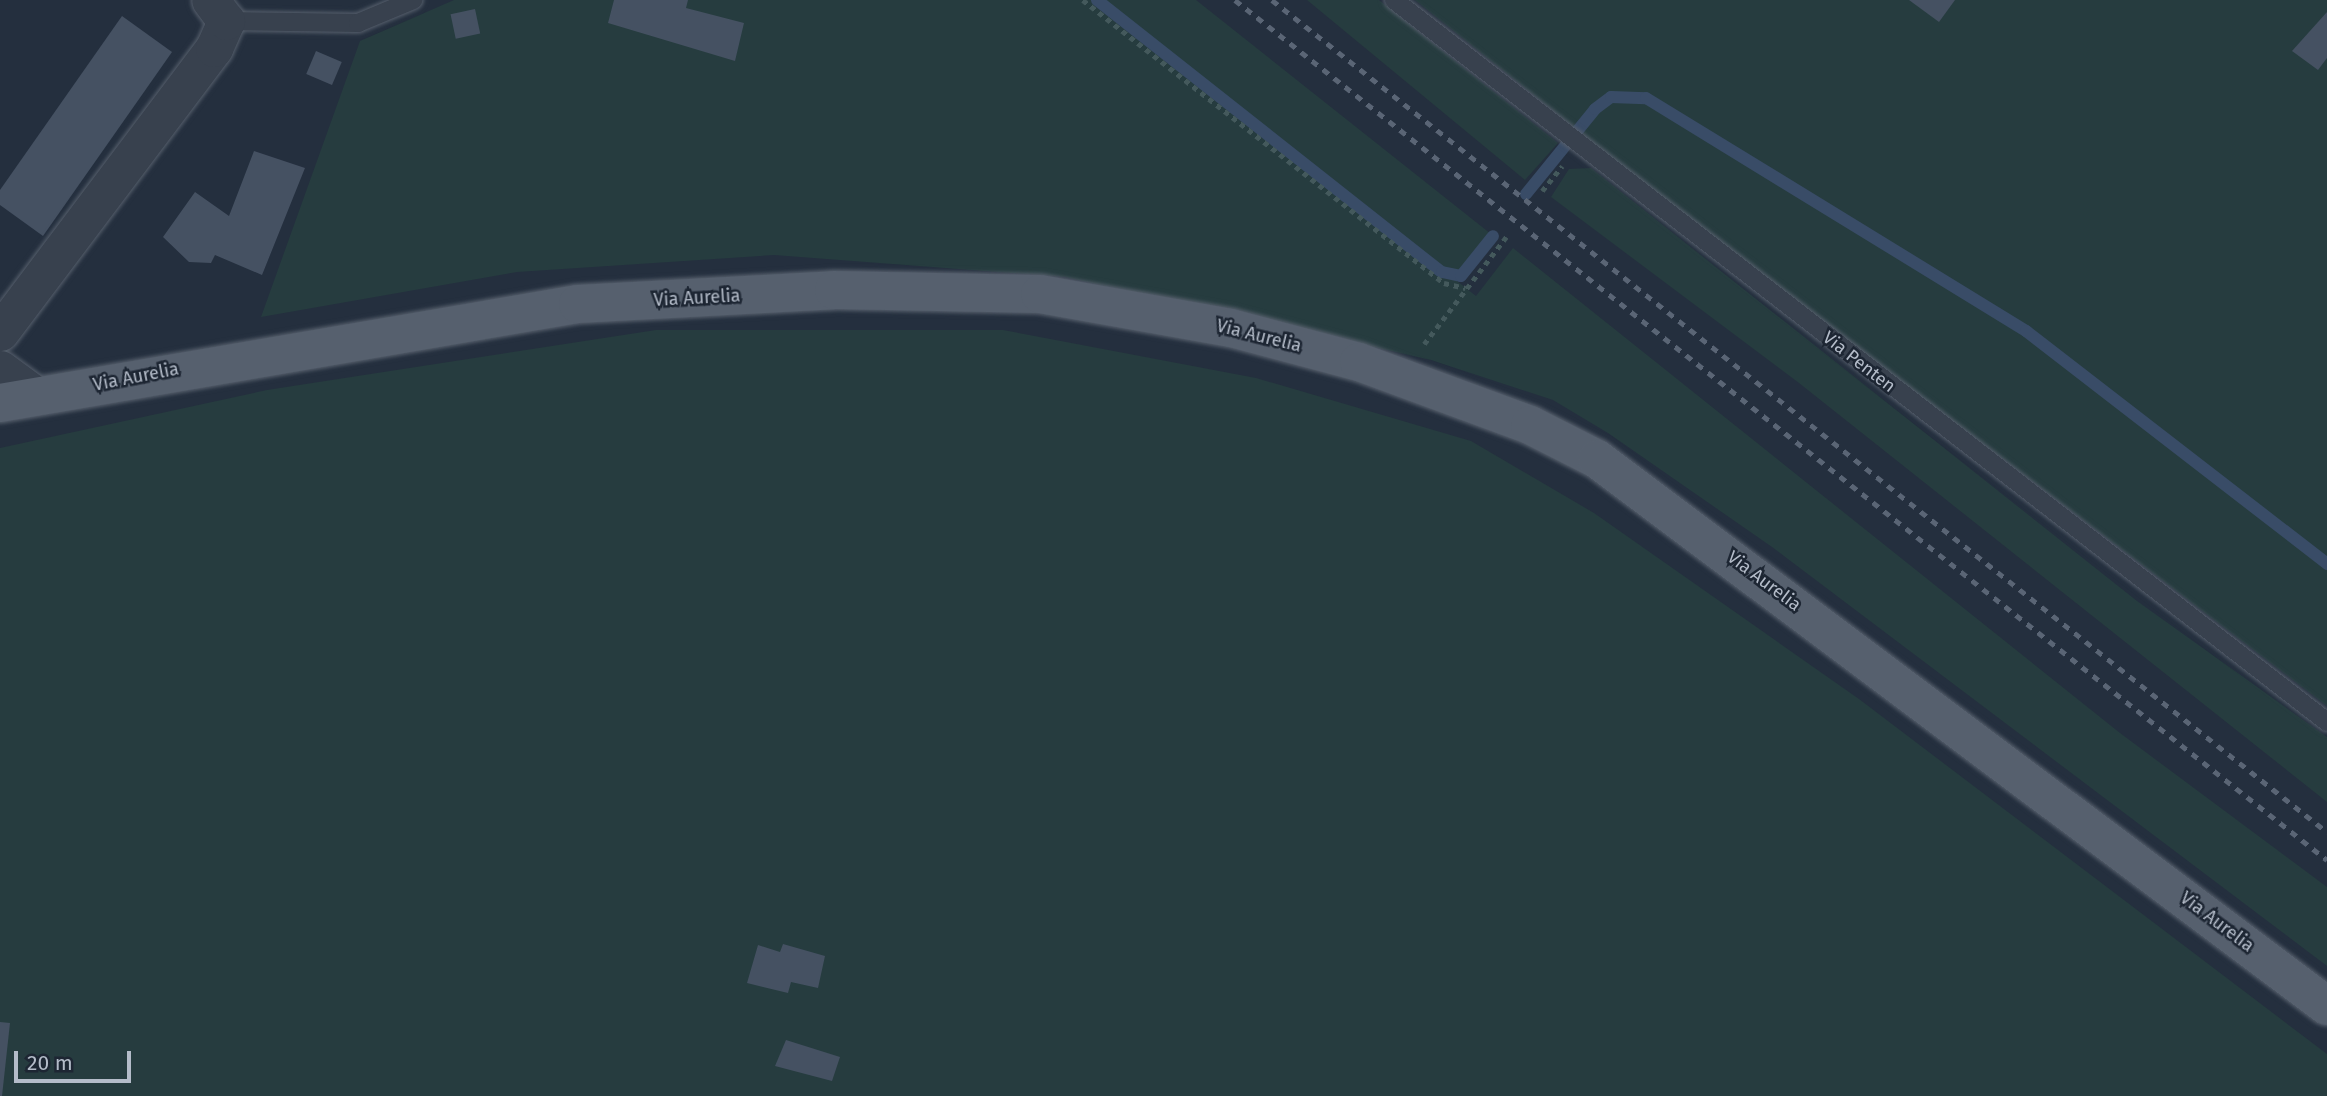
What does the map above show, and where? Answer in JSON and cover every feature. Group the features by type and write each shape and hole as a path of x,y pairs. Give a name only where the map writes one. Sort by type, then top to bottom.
{"main road":[{"name":"Via Aurelia","path":"0,403 578,304 834,290 1040,295 1231,328 1399,377 1530,425 1597,459 2327,1006"}],"street":[{"path":"0,332 214,48 218,11"},
{"path":"0,369 37,396"}],"lane":[{"path":"218,11 358,23 413,0"},
{"name":"Via Penten","path":"1394,0 2327,722"}],"path":[{"path":"1083,0 1444,284 1465,288"},
{"path":"1399,377 1506,237"}],"green space":[{"path":"454,0 1196,0 1491,234 1460,272 1444,269 1139,30 1476,296 1513,248 2120,733 2327,887 2327,966 1772,547 1608,433 1553,400 1431,360 1065,277 774,255 517,272 261,317 360,41"},
{"path":"1307,0 1379,0 1558,143 1525,180"},
{"path":"1415,0 2327,0 2327,706 1689,220"},
{"path":"1591,168 2137,601 2327,737 2327,802 1799,383 1551,197 1569,169"},
{"path":"656,330 1003,330 1256,378 1471,441 1594,513 1859,699 2327,1054 2327,1096 0,1096 0,448 267,390"}],"building":[{"path":"614,0 688,0 686,8 744,23 735,61 608,23"},
{"path":"1909,0 1955,0 1939,22"},
{"path":"475,9 480,33 456,39 451,14"},
{"path":"2327,12 2327,58 2318,70 2292,51"},
{"path":"122,16 172,52 43,236 0,205 0,190"},
{"path":"316,51 342,62 332,85 306,74"},
{"path":"254,151 305,168 262,275 215,255 211,263 189,262 163,237 195,192 229,216"},
{"path":"783,944 825,956 818,988 791,982 788,993 747,983 758,945 780,952"},
{"path":"0,1022 10,1023 2,1096 0,1096"},
{"path":"786,1040 840,1057 832,1081 775,1066"}],"waterway":[{"path":"1097,0 1442,272 1461,276 1493,236"},
{"path":"1526,194 1595,109 1611,97 1646,98 2026,331 2327,564"}],"railway":[{"path":"1235,0 2327,860"},
{"path":"1272,0 2327,832"}]}
